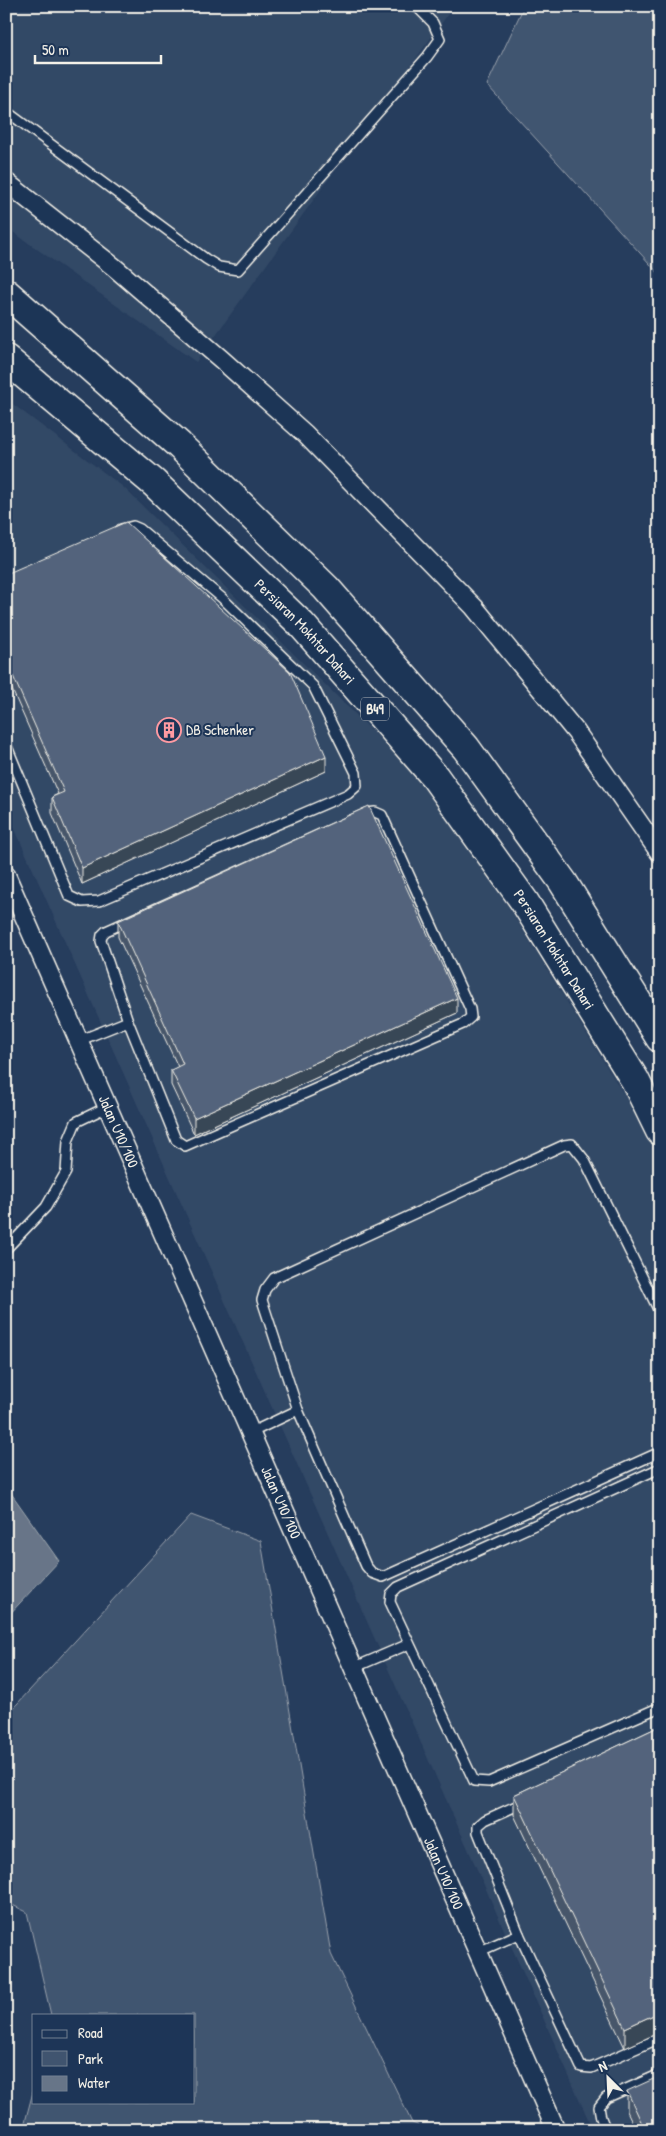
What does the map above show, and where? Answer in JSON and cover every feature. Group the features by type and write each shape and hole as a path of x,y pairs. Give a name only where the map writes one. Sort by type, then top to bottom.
{"main road":[{"path":"6,293 179,445 326,588 466,748 563,882 660,1038"},
{"name":"Persiaran Mokhtar Dahari","path":"6,359 154,483 301,624 435,777 524,901 634,1080 660,1131"}],"street":[{"path":"6,182 114,267 305,434 467,600 576,732 660,853"},
{"name":"Jalan U10/100","path":"6,875 556,2130"}],"lane":[{"path":"6,110 206,259 219,267 238,270 427,57 440,39 433,23 416,6"},
{"path":"6,744 69,896 82,902 98,901 348,794 357,786 356,773 313,686 222,598 140,529 126,526 109,534"},
{"path":"375,812 382,815 470,1009 470,1017 463,1024 185,1146 176,1140 128,1020 101,942 102,935 106,931 367,813 375,812"},
{"path":"78,1041 128,1020"},
{"path":"6,1250 46,1207 66,1172 68,1141 76,1122 107,1108"},
{"path":"660,1312 584,1159 572,1144 564,1145 274,1278 264,1290 262,1300 298,1410 366,1566 372,1573 382,1577 660,1452"},
{"path":"250,1433 298,1410"},
{"path":"660,1468 398,1586 391,1594 390,1602 474,1781 489,1782 660,1707"},
{"path":"353,1668 409,1644"},
{"path":"537,1796 485,1820 478,1826 478,1832 519,1934 582,2067 591,2068 660,2038"},
{"path":"478,1952 519,1934"},
{"path":"606,2130 599,2107 606,2098 660,2074"}],"shaded area":[{"path":"6,6 454,6 196,362 6,227"},
{"path":"6,399 122,486 442,799 660,1153 660,2130 593,2130 6,809"}],"green space":[{"path":"524,6 660,6 660,275 487,85"},
{"path":"191,1515 261,1541 331,1954 412,2123 431,2130 30,2130 25,2122 32,2096 32,2104 195,2104 195,2014 51,2014 27,1912 6,1902 6,1716"}],"water":[{"path":"6,1486 59,1561 6,1618"}],"building":[{"name":"DB Schenker","path":"126,522 290,672 326,756 82,868 52,797 64,792 6,660 6,574"},
{"path":"369,806 457,998 194,1118 171,1070 183,1064 118,921"},
{"path":"660,1726 660,2012 625,2028 514,1795"},
{"path":"660,2076 660,2130 645,2130 627,2091"}],"place":[{"name":"DB Schenker","path":"169,730"}]}
